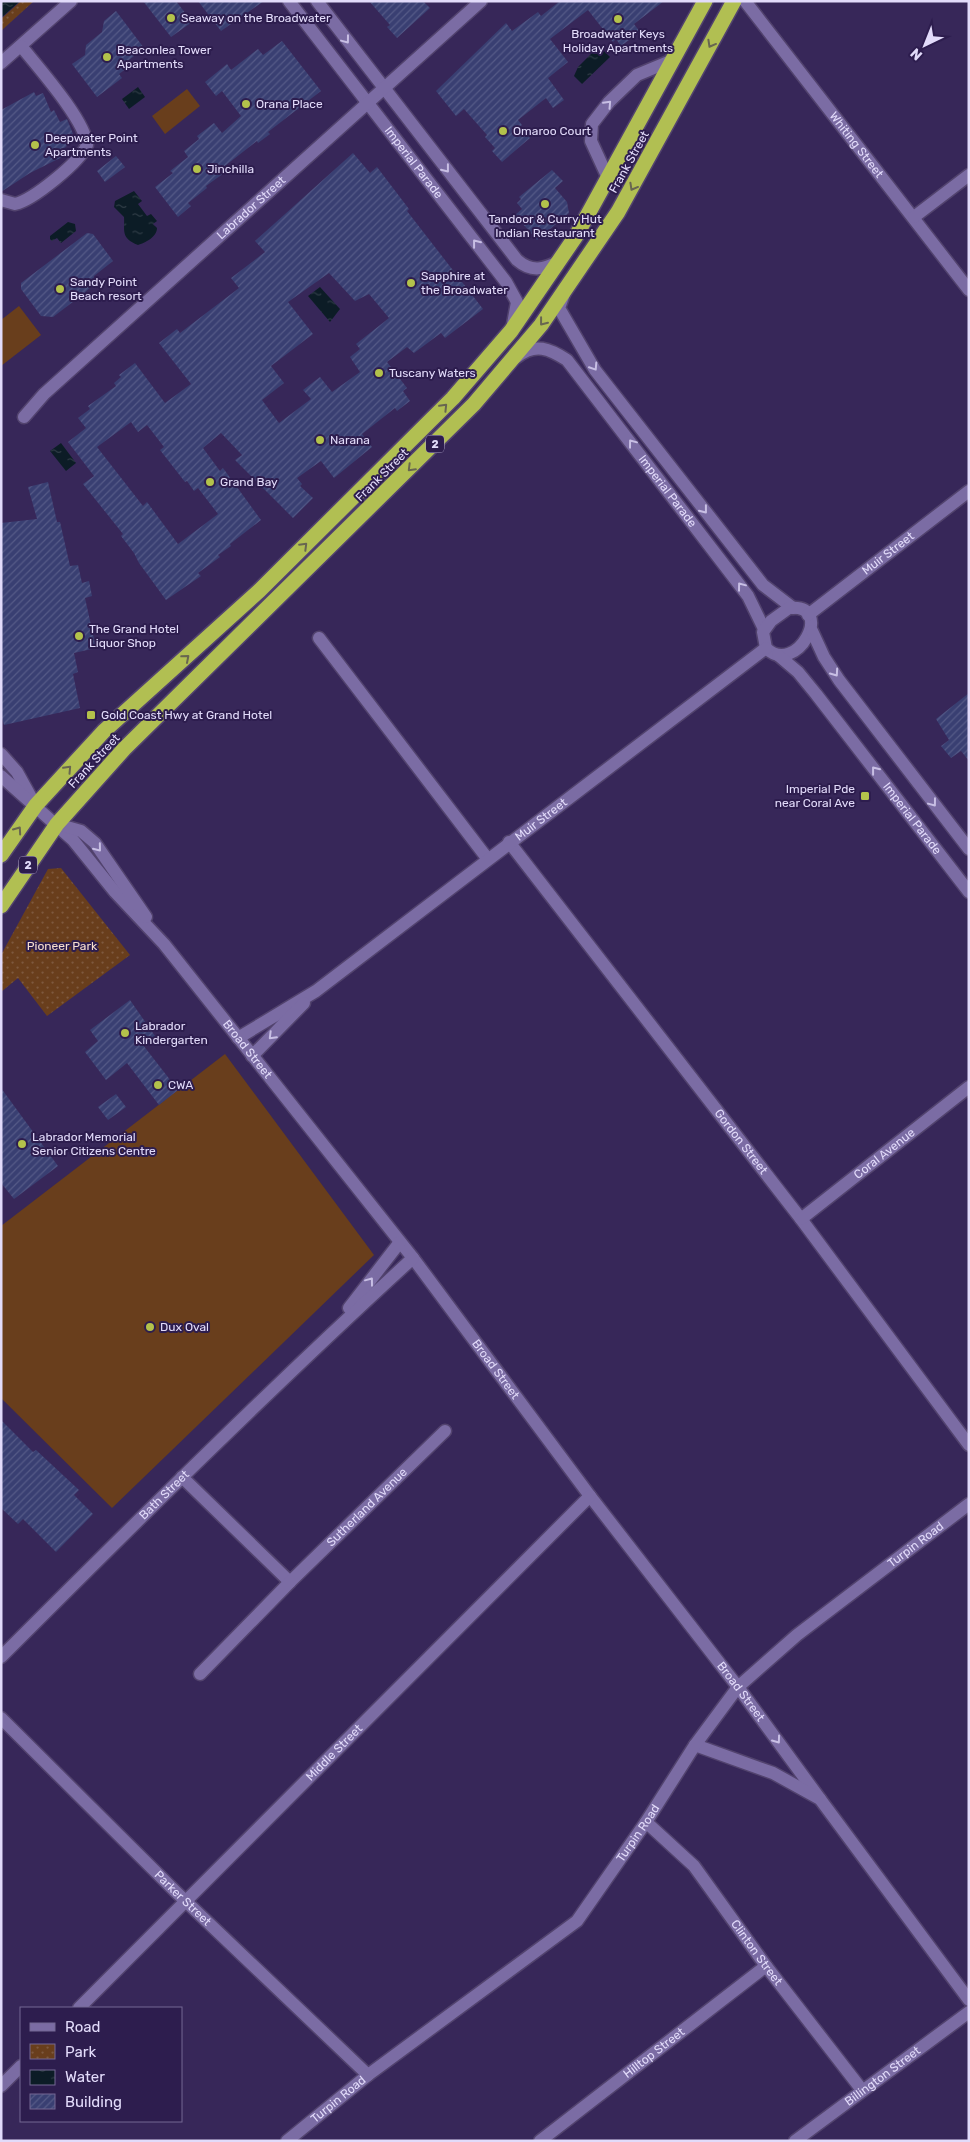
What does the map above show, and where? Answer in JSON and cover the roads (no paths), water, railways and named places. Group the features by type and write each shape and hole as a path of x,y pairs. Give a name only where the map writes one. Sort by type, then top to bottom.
{"highway":[{"name":"Frank Street","path":"36,805 104,731 221,628 425,426 511,331 561,261 705,1"},
{"name":"Frank Street","path":"57,824 124,749 436,443 474,404 510,362 564,294 618,212 734,1"},
{"name":"2","path":"1,855 36,805"},
{"name":"2","path":"1,906 57,824"}],"street":[{"path":"1,64 71,1"},
{"name":"Imperial Parade","path":"289,1 366,104 506,282 516,302 511,331"},
{"name":"Imperial Parade","path":"317,1 517,260 527,267 538,269 561,261"},
{"name":"Labrador Street","path":"24,417 44,394 481,1"},
{"name":"Whiting Street","path":"745,1 969,290"},
{"path":"1,200 15,204 33,196 79,158 87,145 84,131 69,108 21,46"},
{"name":"Frank Street","path":"608,178 590,141 592,124 609,102 637,75 673,60"},
{"path":"914,217 969,175"},
{"name":"Imperial Parade","path":"564,294 560,308 596,370 763,585 793,608"},
{"name":"Imperial Parade","path":"510,362 526,350 538,347 551,350 567,360 748,596 764,629"},
{"path":"673,497 686,487"},
{"name":"Muir Street","path":"808,615 969,491"},
{"path":"812,631 806,640 788,654 778,655 766,648 762,637 764,629 782,612 793,608 802,610 808,615 812,623 812,631 824,657 839,680 969,849"},
{"path":"319,638 487,858"},
{"name":"Muir Street","path":"238,1038 316,991 487,858 766,648"},
{"name":"Imperial Parade","path":"778,655 798,672 816,694 969,892"},
{"path":"1,754 18,772 36,805"},
{"name":"Broad Street","path":"1,776 57,824 81,831 94,843 118,874 164,944 413,1258 590,1496 738,1687 969,2000"},
{"name":"Gordon Street","path":"508,842 801,1218 969,1445"},
{"name":"Muir Street","path":"252,1056 316,991"},
{"name":"Coral Avenue","path":"801,1218 969,1087"},
{"name":"Bath Street","path":"330,1334 400,1242"},
{"name":"Bath Street","path":"1,1657 182,1477 330,1334 413,1258"},
{"name":"Sutherland Avenue","path":"200,1674 290,1582 444,1431"},
{"path":"182,1477 290,1582"},
{"name":"Middle Street","path":"79,2007 590,1496"},
{"name":"Turpin Road","path":"287,2141 368,2075 578,1921 646,1822 695,1746 738,1687 797,1635 969,1504"},
{"name":"Parker Street","path":"1,1718 185,1901 368,2075"},
{"name":"Broad Street","path":"695,1746 773,1773 820,1799"},
{"name":"Clinton Street","path":"646,1822 694,1866 766,1966 862,2090"},
{"name":"Hilltop Street","path":"540,2141 766,1966"},
{"name":"Billington Street","path":"795,2141 969,2012"},
{"path":"1,2086 20,2067"}],"water":[{"path":"1,1 20,1 1,18"},
{"path":"599,46 610,57 582,84 574,76 578,67"},
{"path":"138,87 145,97 129,109 122,99"},
{"path":"134,191 142,201 138,204 147,216 151,214 157,221 153,224 157,228 153,237 138,245 128,240 124,230 124,217 114,207 115,201"},
{"path":"68,222 75,224 76,231 61,243 57,238 52,241 50,236"},
{"path":"320,287 340,309 330,322 308,296"},
{"path":"61,443 76,463 66,471 50,451"}],"place":[{"name":"Seaway on the Broadwater","path":"171,18"},
{"name":"Broadwater Keys Holiday Apartments","path":"618,19"},
{"name":"Beaconlea Tower Apartments","path":"107,57"},
{"name":"Orana Place","path":"246,104"},
{"name":"Omaroo Court","path":"503,131"},
{"name":"Deepwater Point Apartments","path":"35,145"},
{"name":"Jinchilla","path":"197,169"},
{"name":"Tandoor & Curry Hut Indian Restaurant","path":"545,204"},
{"name":"Sapphire at the Broadwater","path":"411,283"},
{"name":"Sandy Point Beach resort","path":"60,289"},
{"name":"Tuscany Waters","path":"379,373"},
{"name":"Narana","path":"320,440"},
{"name":"Grand Bay","path":"210,482"},
{"name":"The Grand Hotel Liquor Shop","path":"79,636"},
{"name":"Gold Coast Hwy at Grand Hotel","path":"91,715"},
{"name":"Imperial Pde near Coral Ave","path":"865,796"},
{"name":"Labrador Kindergarten","path":"125,1033"},
{"name":"CWA","path":"158,1085"},
{"name":"Labrador Memorial Senior Citizens Centre","path":"22,1144"},
{"name":"Dux Oval","path":"150,1327"}],"park label":[{"name":"Pioneer Park","path":"62,946"}]}
